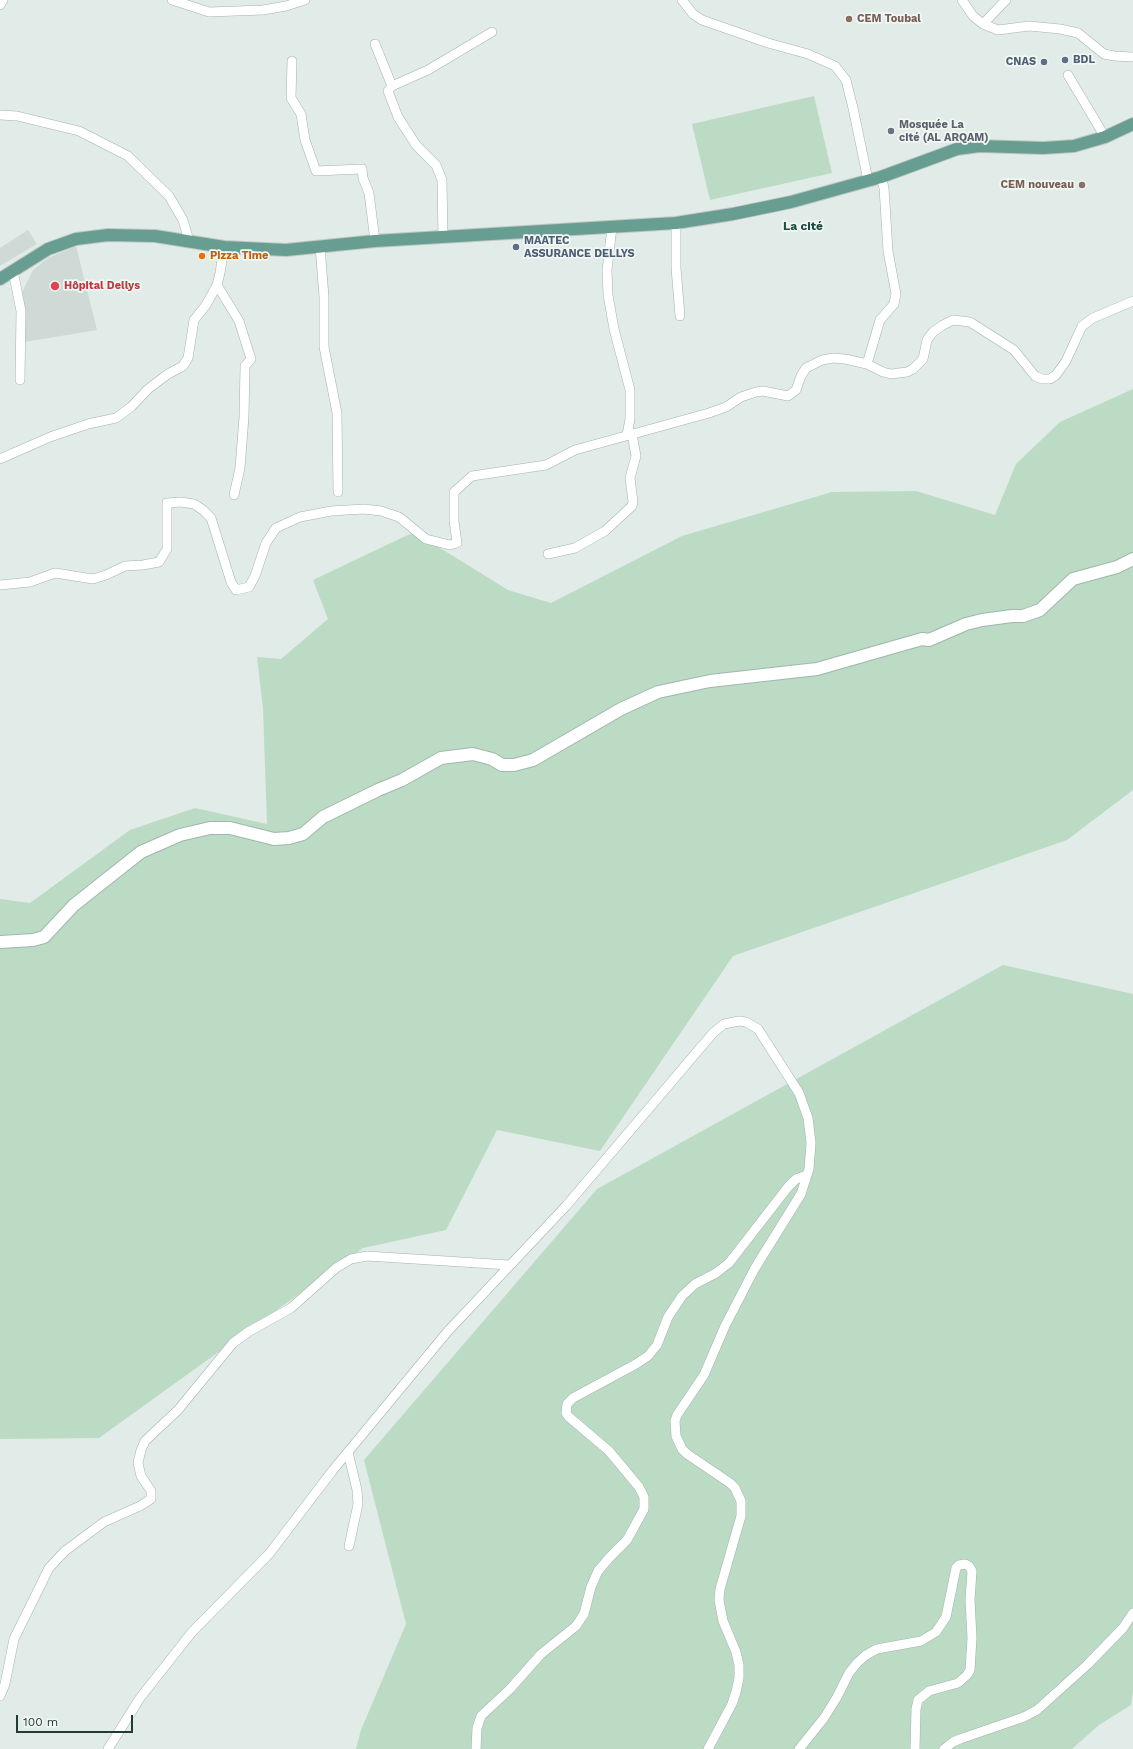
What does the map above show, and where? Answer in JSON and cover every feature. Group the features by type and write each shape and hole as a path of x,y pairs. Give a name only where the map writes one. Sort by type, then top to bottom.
{"main road":[{"path":"0,280 12,271 48,250 76,239 108,235 155,236 224,247 286,250 374,241 443,238 676,222 733,214 791,202 881,177 957,149 979,146 1043,148 1074,146 1104,137 1133,124"}],"street":[{"path":"0,6 3,0"},
{"path":"172,0 209,12 263,10 286,6 305,0"},
{"path":"682,0 693,14 702,20 768,43 808,54 835,66 846,80 854,108 868,180"},
{"path":"962,0 972,16 982,24 998,30 1029,26 1060,29 1078,33 1104,54 1133,57"},
{"path":"982,24 1006,0"},
{"path":"443,238 442,180 436,165 416,146 398,117 388,91 392,86 428,70 492,32"},
{"path":"375,44 392,86"},
{"path":"292,61 291,98 301,114 305,140 316,172 362,169 363,178 369,193 374,241"},
{"path":"1068,75 1104,137"},
{"path":"0,115 17,116 79,131 128,156 169,196 183,220 189,241"},
{"path":"867,364 880,320 894,304 896,294 888,250 884,188 881,177"},
{"path":"676,222 676,268 680,316"},
{"path":"548,554 575,548 605,531 632,506 634,502 630,478 636,456 630,435 630,390 614,329 608,296 607,270 612,227"},
{"path":"320,246 324,297 324,347 337,413 338,492"},
{"path":"0,459 50,437 88,424 116,418 131,407 148,389 168,374 183,366 188,358 194,320 206,305 217,285 224,247"},
{"path":"12,271 21,311 20,380"},
{"path":"217,285 239,321 251,359 245,366 244,417 240,468 234,495"},
{"path":"0,585 30,582 56,573 93,579 125,566 159,562 167,549 167,503 181,502 194,504 211,518 231,582 236,590 249,587 255,576 266,543 276,528 300,517 331,511 364,509 381,511 399,517 426,539 450,545 457,543 454,520 454,492 472,476 546,465 575,450 709,413 726,407 741,397 756,392 764,391 785,396 791,395 798,387 801,376 806,368 822,360 833,358 845,359 867,364 883,372 891,374 907,372 913,369 922,359 927,340 933,332 948,322 959,320 970,322 1014,350 1037,377 1042,379 1050,378 1056,375 1066,361 1082,326 1093,318 1133,301"},
{"path":"0,942 33,940 44,937 74,905 141,852 180,835 210,828 230,828 274,839 289,838 303,834 323,817 402,780 441,758 473,754 492,759 502,765 514,765 533,760 622,709 658,692 710,681 817,668 922,639 929,640 966,624 982,620 1023,616 1040,610 1073,579 1116,567 1133,559"},
{"path":"108,1749 140,1698 192,1632 269,1554 348,1452 448,1331 566,1206 713,1033 724,1024 731,1022 746,1022 758,1029 799,1093 808,1118 811,1143 807,1175 801,1194 756,1268 725,1326 704,1375 677,1415 675,1422 676,1436 687,1454 730,1483 735,1488 741,1501 741,1516 720,1589 719,1600 723,1620 736,1652 739,1678 732,1704 708,1749"},
{"path":"476,1749 477,1728 481,1716 510,1689 541,1654 576,1626 584,1614 591,1587 598,1571 627,1540 636,1526 644,1508 644,1497 639,1487 609,1451 569,1417 566,1413 567,1404 573,1398 648,1356 657,1345 668,1318 682,1296 695,1284 716,1273 729,1263 788,1187 796,1179 807,1175"},
{"path":"0,1696 5,1684 14,1638 49,1568 65,1551 104,1522 140,1506 151,1499 151,1491 141,1476 138,1463 145,1441 178,1410 233,1343 248,1332 290,1308 336,1268 351,1259 367,1256 510,1266"},
{"path":"348,1452 357,1490 358,1504 349,1546"},
{"path":"799,1749 824,1718 849,1673 866,1655 878,1649 922,1641 936,1632 946,1617 956,1568 961,1564 965,1564 972,1571 970,1600 972,1638 970,1670 958,1683 929,1692 918,1700 916,1709 915,1749"},
{"path":"944,1749 960,1738 1024,1717 1037,1710 1087,1665 1123,1628 1133,1613"}],"shaded area":[{"path":"28,230 37,244 0,266 0,248"},
{"name":"Hôpital Dellys","path":"76,246 97,330 24,342 17,302 33,270 48,258"}],"green space":[{"path":"814,96 832,173 710,200 692,124"},
{"path":"1133,389 1133,790 1067,840 733,956 600,1151 497,1130 446,1230 363,1248 99,1438 0,1439 0,899 30,903 130,830 195,808 267,824 263,708 257,657 281,659 328,619 313,580 414,532 508,590 551,603 682,536 832,492 916,491 995,515 1016,464 1060,422"},
{"path":"1003,965 1133,994 1133,1691 1131,1705 1099,1725 1072,1749 356,1749 361,1730 406,1624 364,1460 597,1189"}],"place":[{"name":"CEM Toubal","path":"849,19"},
{"name":"BDL","path":"1065,60"},
{"name":"CNAS","path":"1044,62"},
{"name":"Mosquée La cité (AL ARQAM)","path":"891,131"},
{"name":"CEM nouveau","path":"1082,185"},
{"name":"MAATEC ASSURANCE DELLYS","path":"516,247"},
{"name":"Pizza Time","path":"202,256"},
{"name":"Hôpital Dellys","path":"55,286"}],"district":[{"name":"La cité","path":"803,226"}]}
